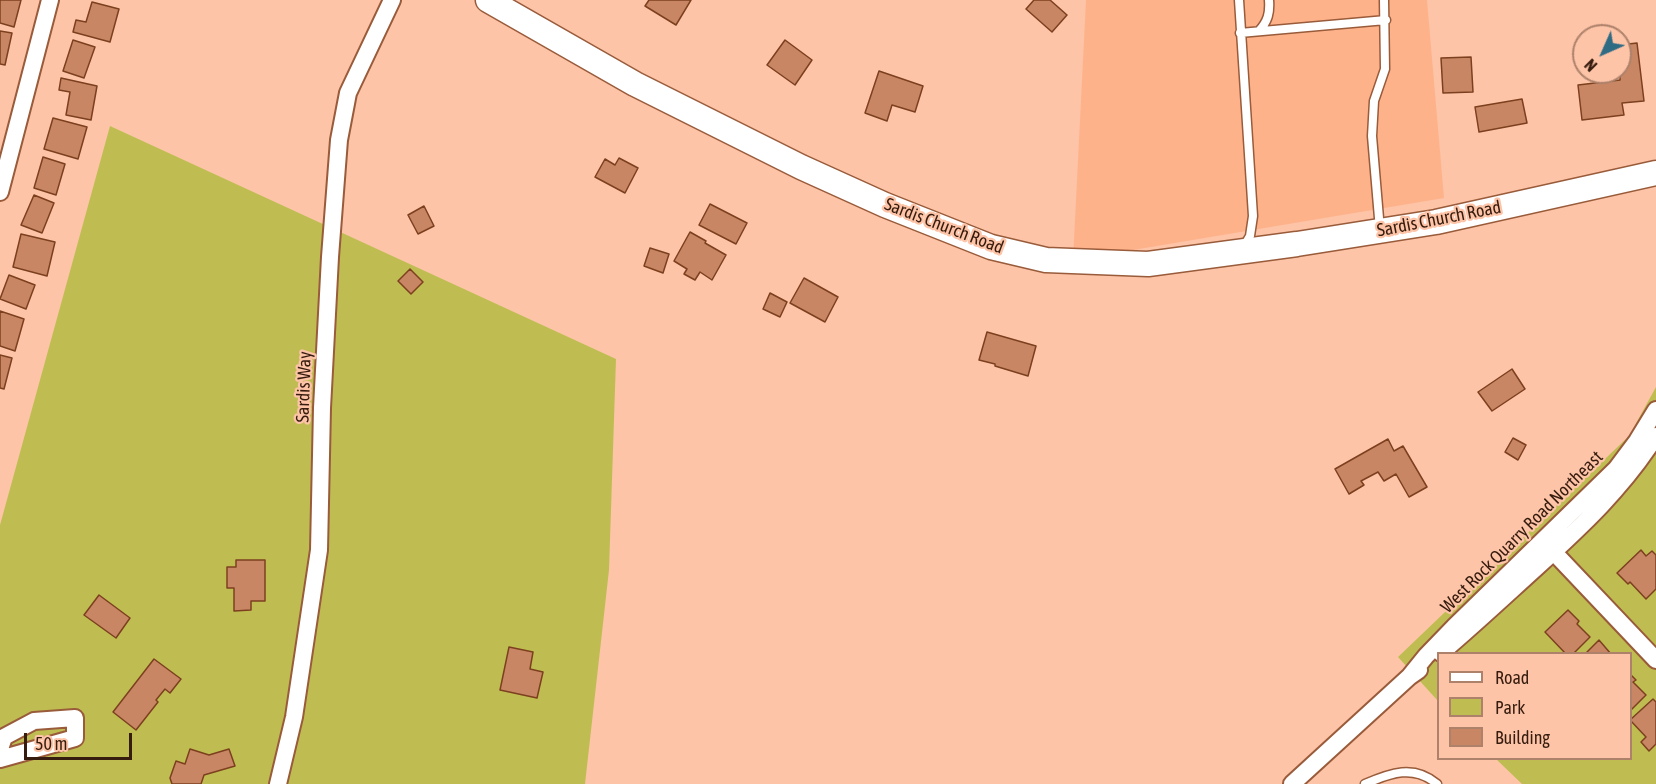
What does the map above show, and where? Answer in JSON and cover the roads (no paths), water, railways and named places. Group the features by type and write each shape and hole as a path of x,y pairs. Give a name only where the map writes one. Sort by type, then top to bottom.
{"street":[{"path":"0,192 50,0"},
{"name":"Sardis Way","path":"278,784 294,717 319,550 322,408 339,140 348,93 392,0"},
{"name":"Sardis Church Road","path":"488,0 634,84 801,167 885,205 991,247 1046,260 1148,264 1240,252 1436,222 1656,173"},
{"name":"West Rock Quarry Road Northeast","path":"1442,652 1548,546 1616,469 1656,410"},
{"name":"West Rock Quarry Road Northeast","path":"1300,782 1409,677 1454,627 1617,490 1656,436"},
{"path":"1548,546 1656,659"},
{"name":"West Rock Quarry Road Northeast","path":"1409,677 1437,656"},
{"path":"0,749 4,737 34,721 75,718 75,738 0,759"}],"lane":[{"path":"1239,0 1253,216 1250,236 1240,252"},
{"path":"1259,31 1266,23 1270,13 1269,0"},
{"path":"1380,230 1372,136 1374,101 1385,69 1384,0"},
{"path":"1240,33 1386,20"},
{"path":"1365,784 1388,774 1413,772 1429,777 1437,784"}]}
